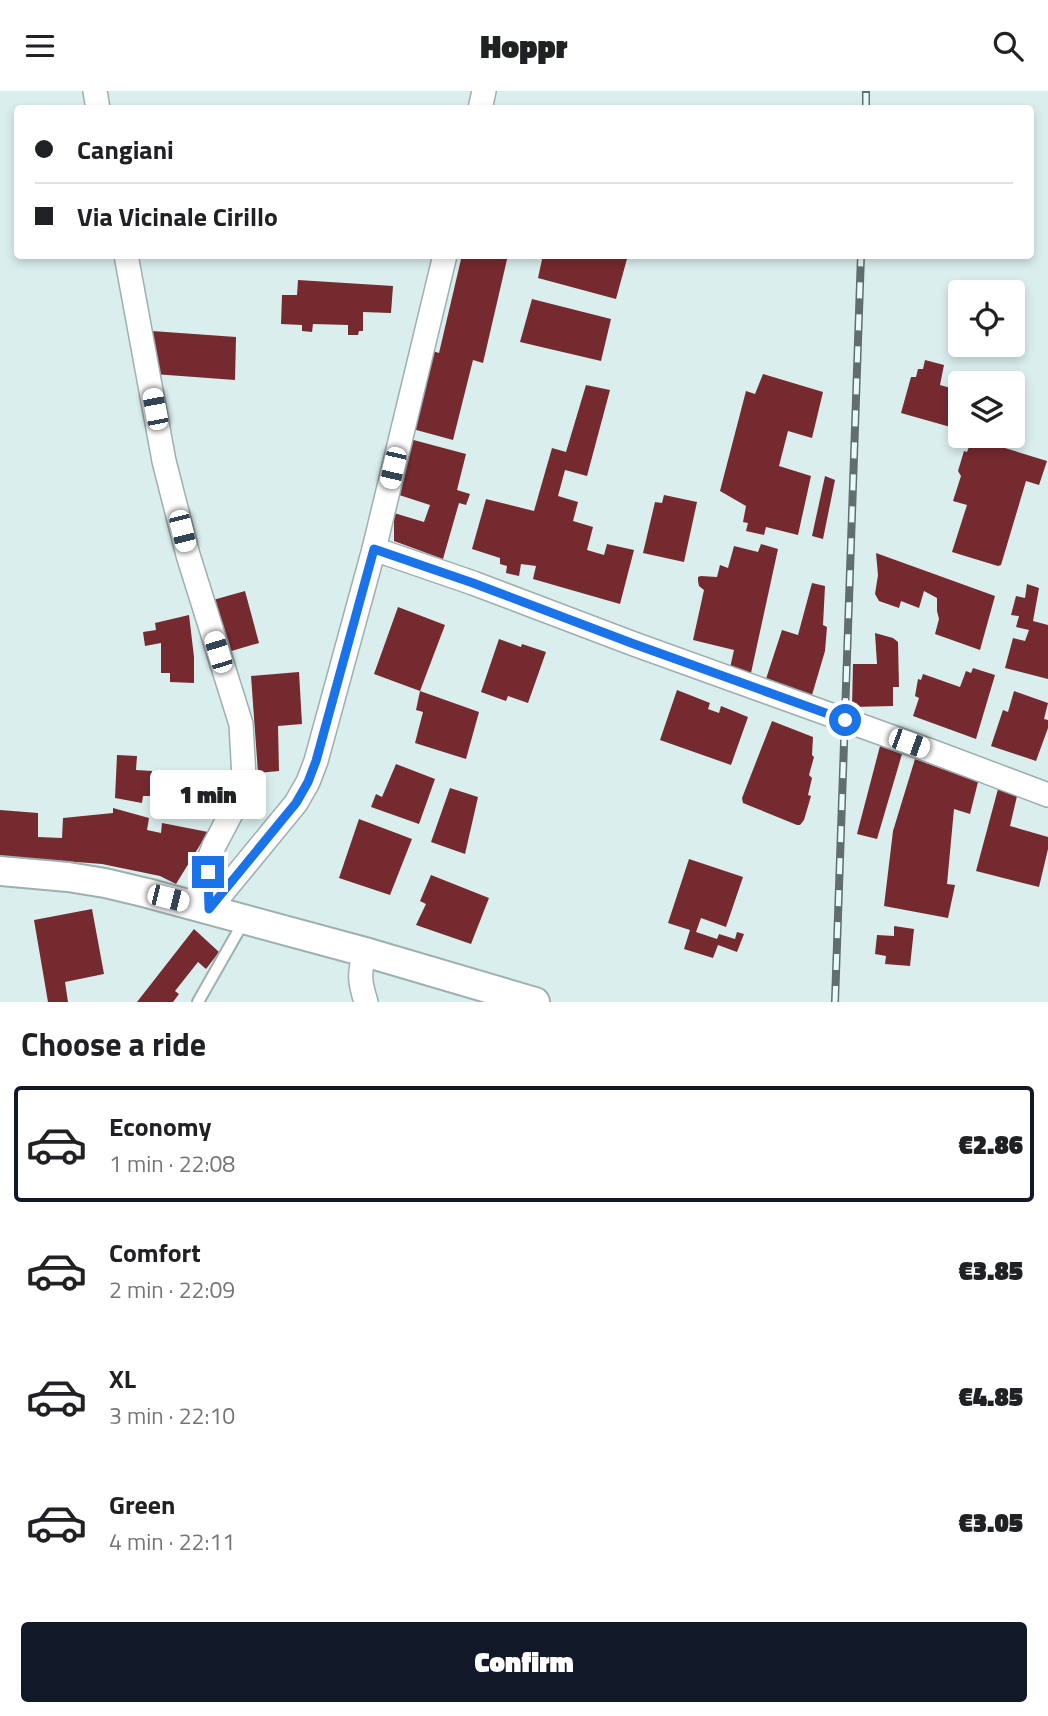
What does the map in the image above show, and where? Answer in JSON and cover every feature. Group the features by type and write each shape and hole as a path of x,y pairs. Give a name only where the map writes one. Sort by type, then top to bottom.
{"street":[{"path":"127,259 164,461 188,555 241,724 244,778 234,808 209,859 209,909"},
{"path":"209,909 296,803 316,761 374,549 444,259"},
{"path":"374,549 1048,795"},
{"path":"0,871 105,883 365,951 535,1002"},
{"path":"365,951 360,984 366,1002"}],"lane":[{"path":"198,1002 245,918"}],"building":[{"path":"461,259 507,259 483,363 473,360 453,440 409,428 427,349 439,353"},
{"path":"542,259 627,259 616,299 538,278"},
{"path":"298,280 393,286 391,313 363,312 363,331 359,331 358,335 348,335 348,325 313,324 312,332 302,331 302,325 281,324 282,295 297,295"},
{"path":"532,299 611,319 601,361 520,342"},
{"path":"152,331 236,337 235,380 154,374 147,335"},
{"path":"925,360 944,365 940,385 948,387 948,426 901,413 911,377 916,377 918,369 923,369"},
{"path":"763,374 823,392 812,438 788,431 779,466 811,476 798,535 766,527 764,535 746,531 748,523 743,522 746,506 720,491 746,391 755,394"},
{"path":"586,385 610,390 587,476 565,470 558,496 578,502 573,521 593,527 587,550 604,555 607,544 634,550 620,604 533,579 536,566 521,564 519,576 506,573 507,566 500,564 500,558 472,549 486,499 534,511 552,448 566,452"},
{"path":"406,438 466,454 457,490 470,494 466,505 459,503 443,559 394,541 394,513 424,522 430,505 396,494"},
{"path":"968,448 1005,448 1047,461 1039,485 1026,481 1001,565 998,566 952,552 967,505 953,501 961,476 958,471 964,451 967,452"},
{"path":"825,476 835,480 823,539 812,536"},
{"path":"664,495 697,502 684,562 643,553 655,502 662,503"},
{"path":"761,544 778,549 751,673 730,668 734,650 693,640 704,590 699,586 698,577 717,577 720,565 728,568 734,546 758,552"},
{"path":"876,553 995,596 980,650 935,634 939,619 937,598 924,591 919,608 901,601 899,608 879,601 875,594 878,575"},
{"path":"812,583 825,586 823,625 827,627 825,651 812,695 765,682 782,630 798,635"},
{"path":"1027,584 1039,588 1033,621 1048,625 1048,679 1005,668 1013,638 1025,641 1029,630 1016,627 1019,616 1011,615 1016,596 1025,598"},
{"path":"245,591 259,643 228,652 213,600"},
{"path":"398,607 445,625 420,691 374,674"},
{"path":"189,615 194,683 170,682 170,673 161,673 161,643 145,646 143,632 156,630 155,623"},
{"path":"875,633 898,642 899,687 893,687 893,706 852,707 853,664 877,664"},
{"path":"499,639 546,652 528,703 508,696 506,701 481,692"},
{"path":"973,668 995,675 976,739 913,716 919,698 915,696 918,679 921,680 923,674 960,687 966,671 971,673"},
{"path":"299,672 302,724 278,726 279,771 258,773 251,676"},
{"path":"677,690 710,703 708,709 719,713 721,706 748,717 731,765 660,740"},
{"path":"420,691 479,712 466,759 415,743 423,712 416,710"},
{"path":"1014,691 1048,703 1044,719 1048,720 1048,728 1036,761 991,746 1003,710 1008,712"},
{"path":"772,721 813,737 814,757 809,775 812,778 808,795 811,796 800,825 743,803 742,798"},
{"path":"880,746 902,754 877,839 857,834"},
{"path":"117,755 137,756 136,770 152,771 151,796 143,796 142,803 115,798"},
{"path":"915,759 978,782 970,814 954,809 947,884 955,885 948,918 884,906 893,831"},
{"path":"396,764 435,779 419,824 371,807 376,794 382,797"},
{"path":"450,788 478,797 465,854 431,842"},
{"path":"998,789 1017,796 1010,826 1048,837 1048,849 1039,887 976,871"},
{"path":"113,808 149,818 147,830 161,833 162,823 208,832 176,884 160,876 102,864 0,856 0,810 38,813 38,837 62,838 63,818 113,813"},
{"path":"359,819 412,839 390,895 339,878"},
{"path":"689,859 743,877 726,927 701,918 696,932 717,939 719,934 735,939 737,932 744,934 737,952 718,945 713,958 684,949 690,930 668,923"},
{"path":"431,875 489,898 471,944 416,925 426,904 420,901"},
{"path":"92,909 104,974 65,982 68,1002 48,1002 34,920"},
{"path":"894,926 914,929 910,966 885,964 886,956 875,954 877,935 894,936"},
{"path":"194,929 219,952 206,969 198,962 175,991 179,994 173,1002 137,1002"}],"railway":[{"path":"866,91 866,105"},
{"path":"835,1002 861,259"}],"route":[{"path":"208,872 209,909 296,803 308,782 374,549 845,720"}]}
